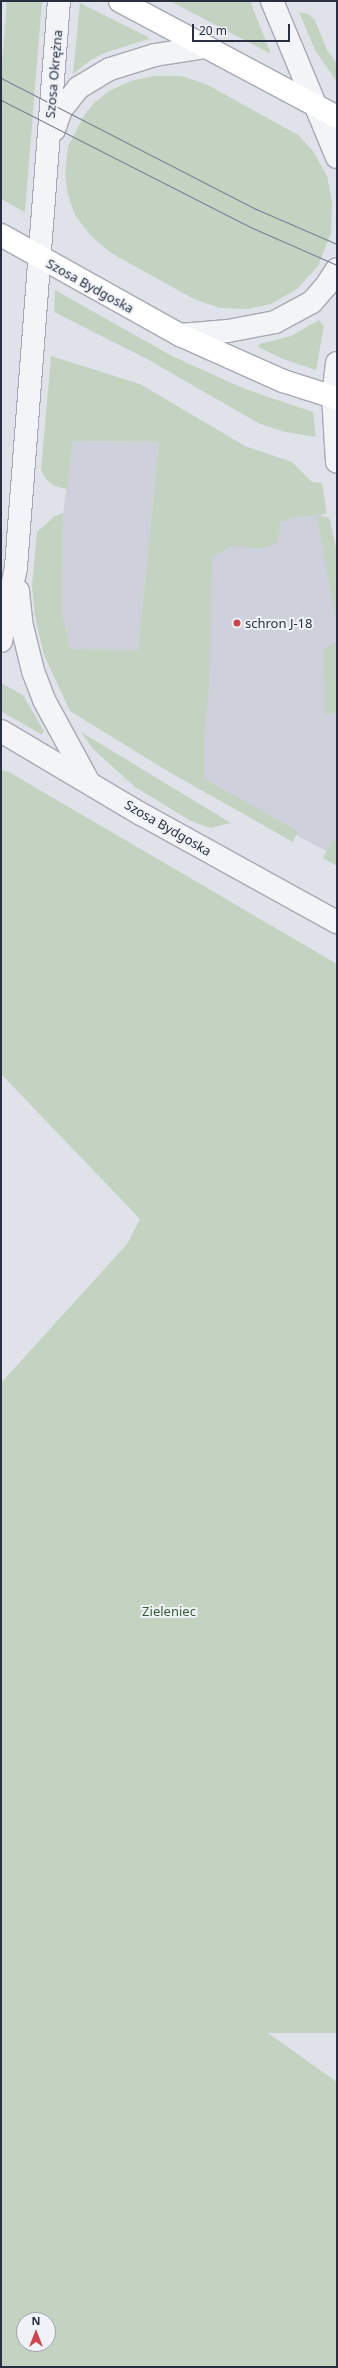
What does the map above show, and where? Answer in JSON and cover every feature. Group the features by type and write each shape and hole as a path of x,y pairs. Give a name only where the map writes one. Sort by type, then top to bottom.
{"main road":[{"path":"120,1 337,117"},
{"name":"Szosa Bydgoska","path":"1,235 41,259 180,335 283,381 335,397"}],"street":[{"name":"Szosa Okrężna","path":"16,568 30,373 41,259 47,148 59,1"},
{"path":"272,1 337,157"},
{"name":"Szosa Okrężna","path":"47,148 61,110 78,88 110,69 155,55 206,47"},
{"path":"180,335 228,331 275,322 312,302 326,286 337,269"},
{"path":"337,364 335,397 337,462"},
{"path":"1,641 16,568"},
{"path":"16,568 21,622 33,671 44,700 89,782"},
{"name":"Szosa Bydgoska","path":"1,731 89,782 332,916"}],"shaded area":[{"path":"73,441 159,442 138,650 71,649 62,613 63,513"},
{"path":"161,499 320,502 337,601 337,857 140,751"}],"green space":[{"path":"7,1 42,1 25,212 1,199 1,77"},
{"path":"170,1 250,1 271,54"},
{"path":"80,3 148,37 149,39 104,53 88,62 73,74"},
{"path":"299,12 308,14 315,20 327,50 337,64 337,82 315,50"},
{"path":"153,76 181,76 206,84 298,135 313,151 327,176 332,201 331,233 318,266 297,289 271,304 248,309 220,308 194,299 111,253 90,235 75,215 68,195 65,174 68,147 83,117 94,103 109,91 131,81"},
{"path":"55,290 172,356 245,389 313,412 316,437 285,432 260,424 147,359 54,312"},
{"path":"319,320 324,326 316,370 283,359 258,347 260,344 291,336"},
{"path":"51,356 140,384 245,446 292,462 312,482 322,483 327,514 287,518 288,521 281,521 278,543 265,548 230,547 212,558 209,688 204,738 204,779 298,831 293,842 169,772 70,711 44,655 35,617 32,586 37,532 55,516 63,513 62,613 71,649 138,650 159,442 73,441 67,489 54,486 46,479 41,470"},
{"path":"317,516 328,517 330,520 337,552 337,624"},
{"path":"337,642 337,713 325,714 324,649"},
{"path":"1,683 23,695 44,731 42,735 1,711"},
{"path":"81,732 231,823 210,828 191,821 135,787 93,749"},
{"name":"Zieleniec","path":"1,770 9,772 337,964 337,2033 268,2033 337,2082 337,2367 1,2367 1,1383 127,1244 140,1219 1,1074"},
{"path":"333,840 337,842 337,866 323,858"}],"tram line":[{"path":"1,78 256,209 337,244"},
{"path":"1,100 248,226 337,265"}],"place":[{"name":"schron J-18","path":"237,623"}]}
